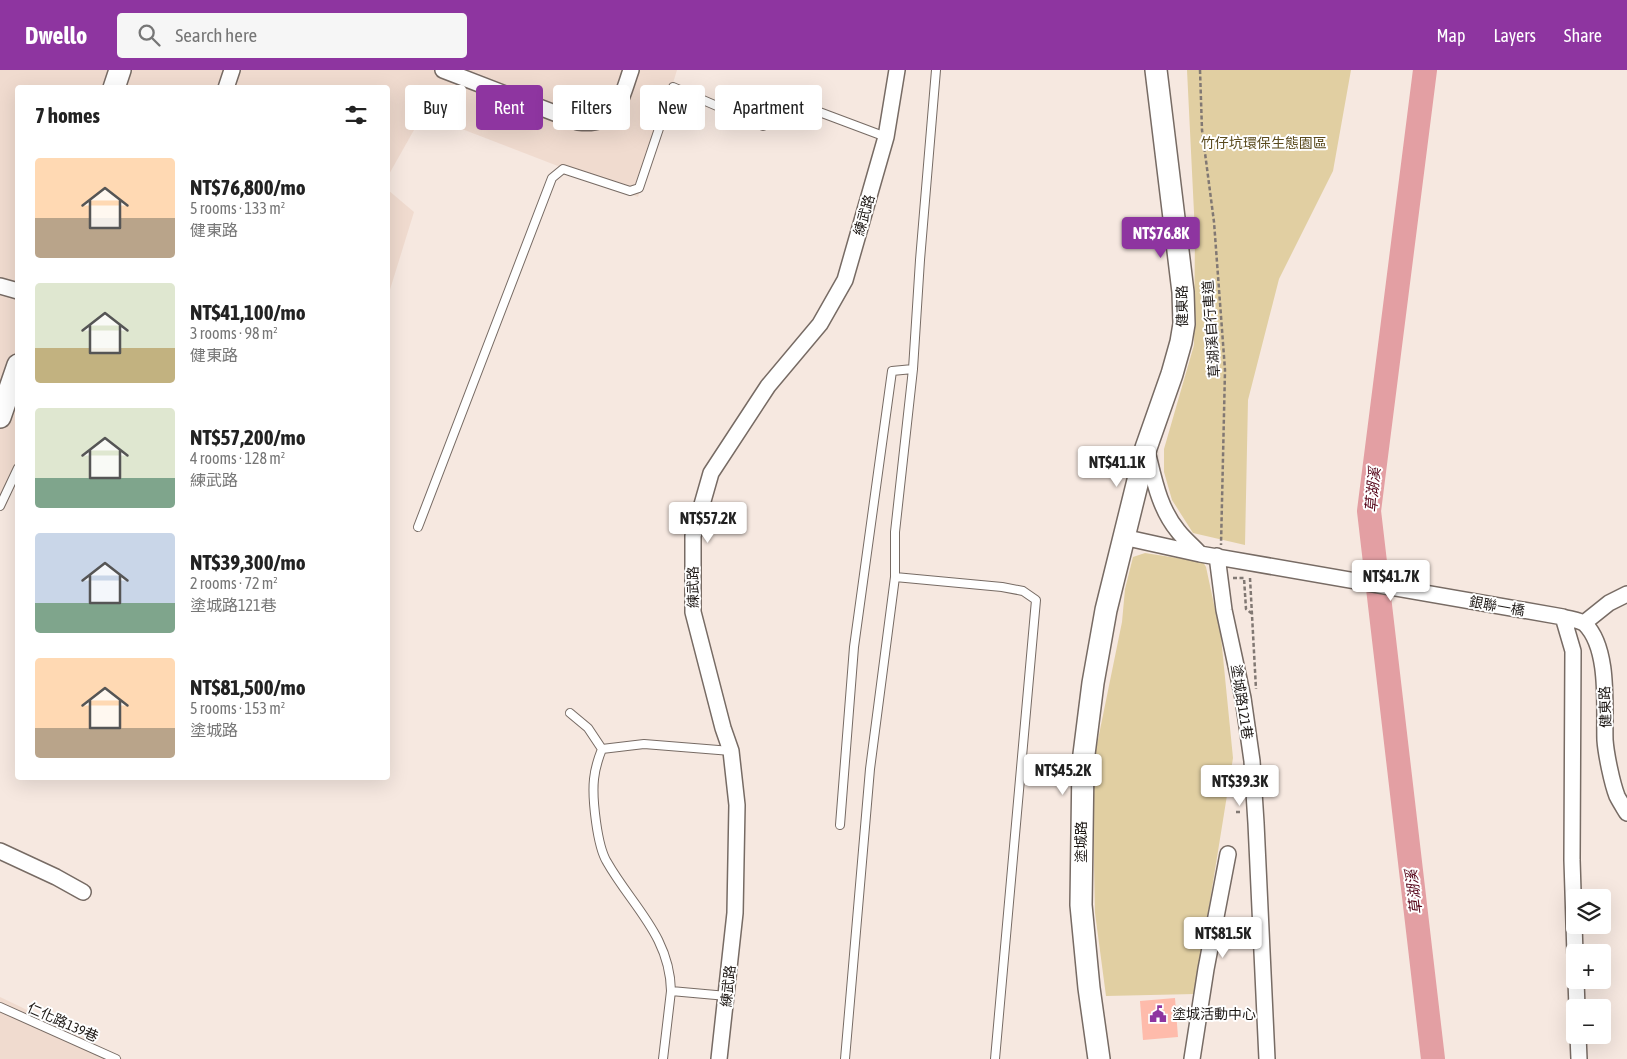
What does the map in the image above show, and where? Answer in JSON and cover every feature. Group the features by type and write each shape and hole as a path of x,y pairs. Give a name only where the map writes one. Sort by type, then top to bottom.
{"street":[{"path":"115,85 120,70"},
{"path":"227,85 232,70"},
{"path":"443,70 578,122 585,123 602,119 616,110 631,70"},
{"name":"練武路","path":"719,1059 736,903 737,805 731,751 692,612 693,536 711,473 768,386 820,324 845,280 886,137 897,70"},
{"name":"健東路","path":"1123,537 1146,448 1172,374 1184,324 1183,292 1156,70"},
{"path":"0,286 15,291"},
{"path":"0,417 15,374"},
{"path":"1146,448 1156,486 1166,513 1178,532 1200,554"},
{"path":"1123,537 1221,557"},
{"name":"塗城路","path":"1099,1059 1089,988 1081,905 1083,762 1093,683 1106,610 1123,537"},
{"name":"銀聯一橋","path":"1221,557 1563,617"},
{"name":"塗城路121巷","path":"1221,557 1223,603 1243,698 1252,761 1267,1059"},
{"path":"1563,617 1584,623 1609,603 1626,596"},
{"path":"1563,617 1573,651 1572,860 1575,944"},
{"name":"健東路","path":"1584,623 1594,637 1598,649 1603,673 1606,706 1605,742 1617,797 1627,813"},
{"path":"0,851 83,892"},
{"path":"1192,1059 1206,969 1228,854"},
{"path":"1578,1044 1578,1059"}],"lane":[{"path":"845,1059 870,769 895,577 895,532 912,369 936,70"},
{"path":"418,527 552,178 563,169 630,191 639,188 673,87 764,126 806,106 886,137"},
{"path":"840,825 854,647 892,371 912,369"},
{"path":"0,506 15,474"},
{"path":"895,577 1002,587 1023,591 1036,600 995,1059"},
{"path":"570,713 588,728 602,749 594,779 594,793 598,834 606,861 656,933 671,979 663,1059"},
{"path":"602,749 644,744 731,751"},
{"path":"671,991 727,996"},
{"name":"仁化路139巷","path":"0,1008 116,1059"}],"path":[{"name":"草湖溪自行車道","path":"1200,70 1202,130 1214,222 1225,370 1221,557"},
{"path":"1229,578 1244,578 1246,609 1251,613"}],"shaded area":[{"path":"0,70 677,70 672,85 640,85 640,130 659,130 638,197 464,130 466,130 466,85 405,85 405,130 414,130 390,172 390,85 15,85 15,471 0,507"},
{"path":"390,192 414,212 390,290"},
{"path":"0,997 21,1007 123,1059 0,1059"}],"green space":[{"name":"竹仔坑環保生態園區","path":"1187,70 1351,70 1333,171 1279,279 1248,400 1245,545 1193,533 1172,500 1164,472 1164,449 1194,345 1195,233"},
{"path":"1145,553 1203,562 1206,567 1221,637 1233,758 1195,994 1106,996 1095,913 1092,769 1122,622 1125,589 1133,557"}],"building":[{"name":"塗城活動中心","path":"1175,998 1178,1037 1143,1040 1140,1001"}],"waterway":[{"name":"草湖溪","path":"1425,70 1369,511 1433,1059"}],"place":[{"name":"塗城活動中心","path":"1158,1014"}]}
